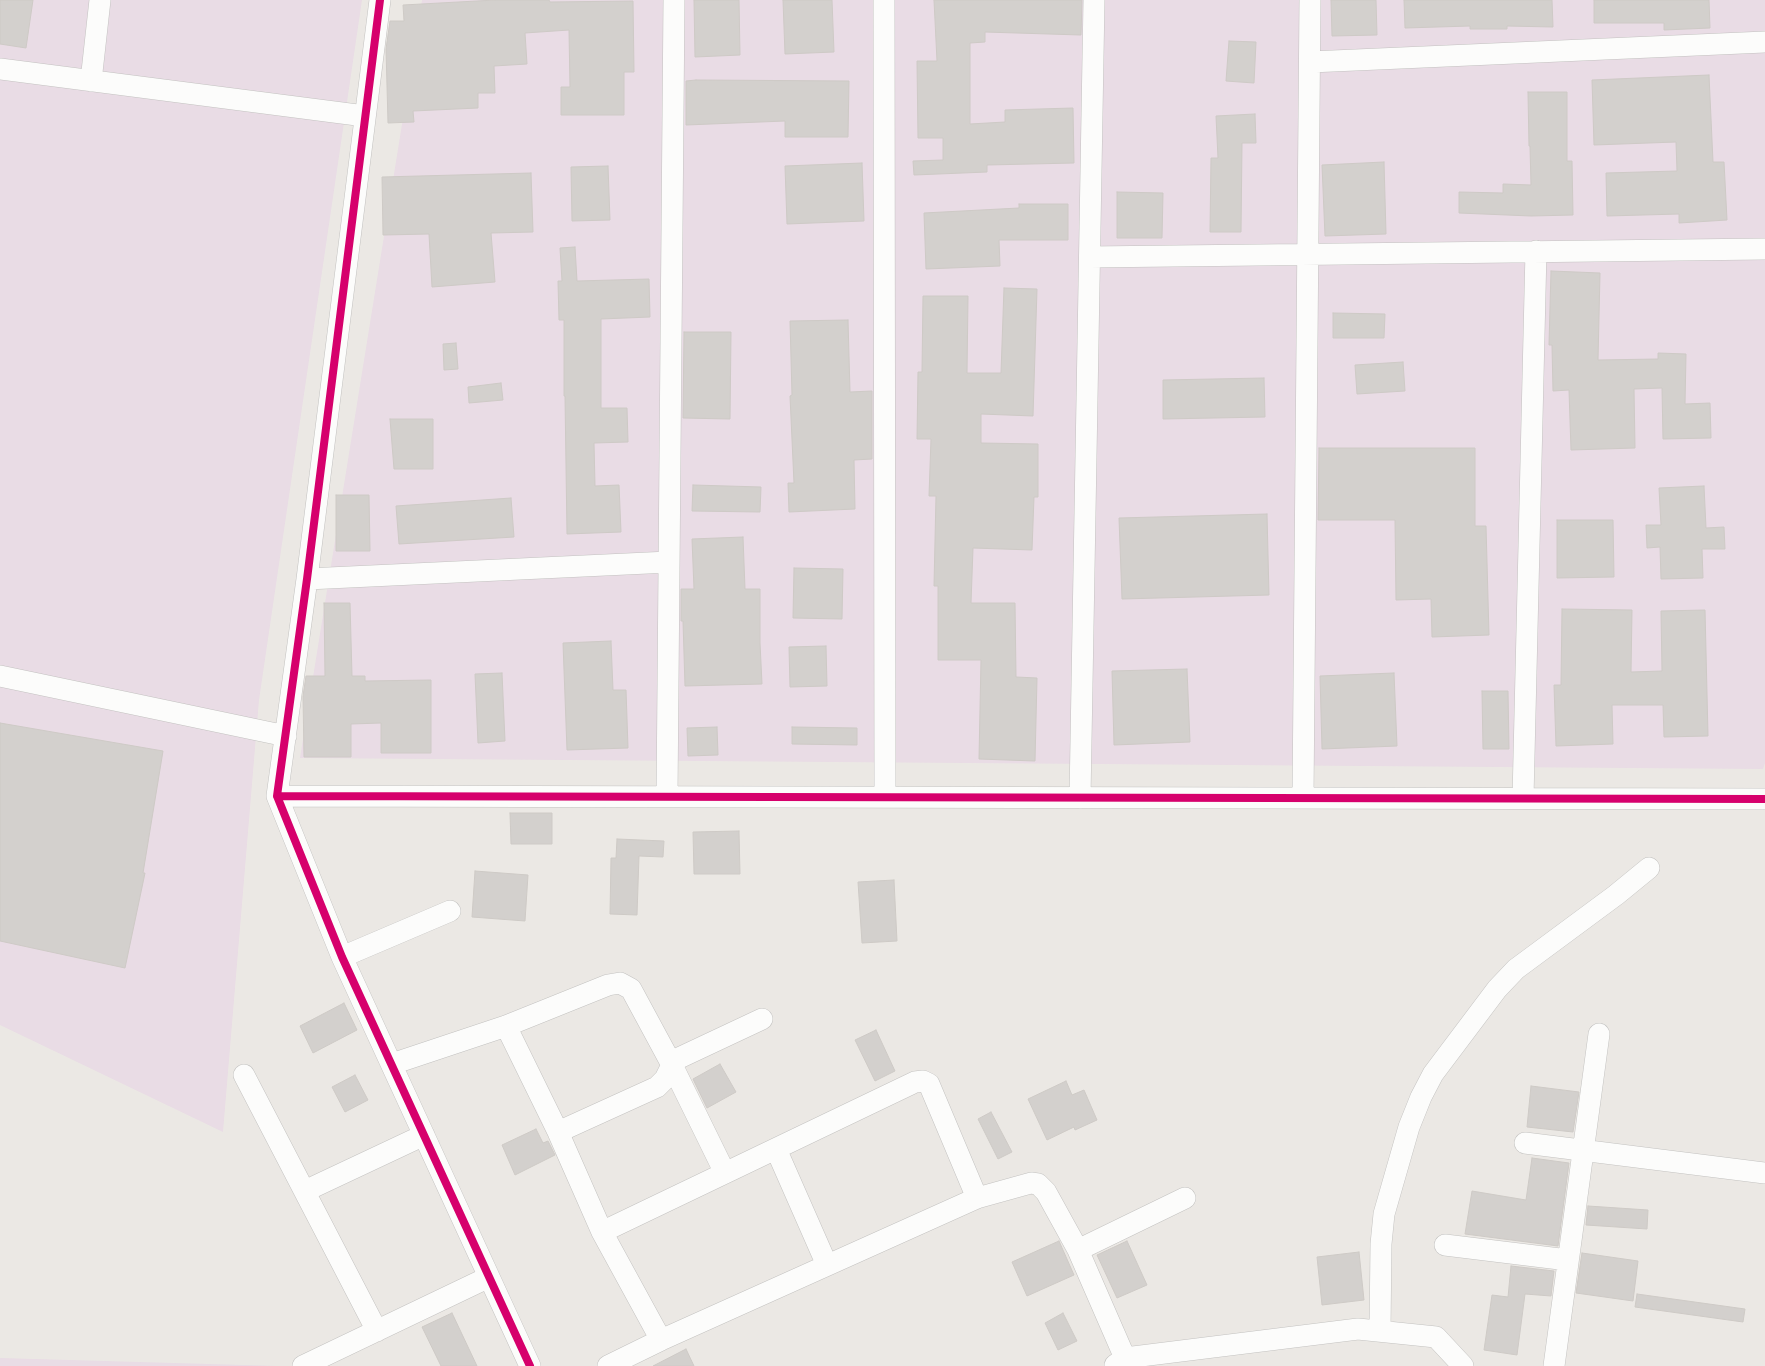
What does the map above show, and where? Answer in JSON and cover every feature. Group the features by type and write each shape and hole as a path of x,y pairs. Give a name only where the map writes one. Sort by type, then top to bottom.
{"street":[{"path":"91,81 100,0"},
{"path":"380,0 307,579 277,796 342,956 530,1366"},
{"path":"667,797 674,0"},
{"path":"884,0 885,797"},
{"path":"1080,798 1094,0"},
{"path":"1303,798 1310,0"},
{"path":"1310,62 1765,42"},
{"path":"0,69 365,116"},
{"path":"1090,257 1765,249"},
{"path":"1522,798 1536,251"},
{"path":"307,579 669,562"},
{"path":"0,676 286,736"},
{"path":"277,796 1765,799"},
{"path":"1380,1331 1381,1244 1384,1214 1409,1127 1433,1074 1497,989 1516,970 1616,896 1649,868"},
{"path":"342,956 450,910"},
{"path":"392,1064 506,1026 608,985 620,983 631,989 672,1065 725,1173"},
{"path":"558,1132 657,1088 665,1079 672,1065 679,1058 762,1019"},
{"path":"506,1026 558,1132 602,1232 661,1340"},
{"path":"1554,1366 1599,1034"},
{"path":"244,1075 377,1330"},
{"path":"602,1232 915,1082 929,1084 978,1198"},
{"path":"305,1191 424,1135"},
{"path":"1526,1143 1765,1173"},
{"path":"776,1149 826,1265"},
{"path":"608,1366 826,1265 978,1198 1031,1183 1038,1184 1046,1192 1078,1250 1121,1363 1358,1329 1436,1337 1462,1366"},
{"path":"1078,1250 1185,1198"},
{"path":"1445,1245 1568,1260"},
{"path":"303,1366 489,1277"}],"shaded area":[{"path":"0,0 362,0 259,700 223,1132 0,1025"},
{"path":"422,0 1765,0 1765,763 1763,769 300,758"},
{"path":"0,1358 279,1366 0,1366"}],"building":[{"path":"0,0 33,0 26,48 0,44"},
{"path":"495,0 549,0 550,2 633,1 634,72 624,72 624,115 561,115 561,87 570,87 569,30 525,33 527,64 494,66 495,93 478,93 478,108 413,111 414,122 388,123 386,49 390,21 404,21 403,5"},
{"path":"694,0 739,0 740,55 695,57"},
{"path":"783,0 832,0 834,52 785,54"},
{"path":"934,0 1082,0 1081,35 985,32 985,42 970,43 970,124 1005,122 1005,110 1073,108 1074,163 987,165 987,172 914,175 913,161 943,160 943,138 918,138 917,61 937,61"},
{"path":"1331,0 1376,0 1377,35 1332,36"},
{"path":"1404,0 1552,0 1553,27 1507,26 1507,29 1470,29 1470,26 1405,28"},
{"path":"1594,0 1709,0 1710,28 1664,30 1664,23 1594,23"},
{"path":"1229,41 1256,42 1254,83 1226,81"},
{"path":"1709,75 1713,162 1724,162 1727,220 1679,223 1679,214 1607,216 1606,173 1677,171 1676,142 1594,145 1592,80"},
{"path":"686,81 849,81 848,137 785,137 785,121 686,125"},
{"path":"1528,92 1567,92 1567,161 1572,161 1573,215 1531,216 1459,213 1459,192 1503,193 1503,184 1531,185"},
{"path":"1255,114 1256,143 1242,143 1241,232 1210,232 1211,158 1218,158 1216,116"},
{"path":"1384,162 1386,234 1325,236 1322,165"},
{"path":"862,163 864,221 787,224 785,166"},
{"path":"608,166 610,220 572,221 571,167"},
{"path":"531,173 533,232 491,233 495,282 432,287 429,234 383,235 382,177"},
{"path":"1117,192 1163,193 1162,238 1117,238"},
{"path":"1019,204 1068,204 1068,240 999,240 1000,266 926,269 924,213 1019,208"},
{"path":"575,247 577,281 649,279 650,317 601,319 601,408 627,408 628,442 594,443 595,486 619,485 621,532 567,534 564,320 559,320 558,281 562,281 560,248"},
{"path":"1551,271 1600,273 1598,360 1658,359 1658,353 1686,354 1685,404 1710,403 1711,438 1663,439 1662,388 1634,389 1635,448 1571,450 1569,390 1553,391 1552,345 1549,345"},
{"path":"1004,288 1037,289 1033,416 981,414 981,443 1038,444 1038,497 1034,497 1032,550 973,548 971,603 1015,603 1016,677 1037,678 1035,761 979,759 981,660 938,660 938,586 934,586 936,496 929,496 931,439 917,439 918,372 922,372 923,296 968,296 967,373 1001,373"},
{"path":"1333,313 1385,314 1384,338 1333,338"},
{"path":"848,320 850,392 872,391 872,459 854,460 855,509 789,512 788,483 794,483 790,396 792,395 790,321"},
{"path":"684,332 731,332 730,419 683,418"},
{"path":"456,343 458,369 444,370 443,344"},
{"path":"1403,362 1405,391 1357,394 1355,365"},
{"path":"1264,378 1265,417 1163,419 1163,380"},
{"path":"501,383 503,400 469,403 468,387"},
{"path":"390,419 433,419 433,469 394,469"},
{"path":"1319,448 1475,448 1475,526 1486,526 1489,635 1432,637 1431,599 1396,600 1395,520 1318,520"},
{"path":"693,485 761,487 760,512 692,511"},
{"path":"1704,486 1706,528 1724,527 1725,549 1702,549 1703,578 1661,579 1660,547 1647,548 1646,525 1661,525 1659,488"},
{"path":"336,495 369,495 370,551 336,551"},
{"path":"511,498 514,537 399,544 396,506"},
{"path":"1267,514 1269,595 1122,599 1119,518"},
{"path":"1557,520 1613,520 1614,577 1557,578"},
{"path":"743,537 745,589 760,589 762,684 685,686 681,589 694,589 692,539"},
{"path":"794,568 843,569 842,619 793,618"},
{"path":"324,603 350,603 352,676 365,676 365,681 431,680 431,753 381,753 381,723 351,724 351,757 304,757 303,696 306,676 325,676"},
{"path":"1562,609 1632,610 1631,672 1662,671 1661,611 1705,610 1708,736 1664,737 1663,705 1612,705 1613,744 1556,746 1554,685 1561,685"},
{"path":"611,641 613,690 626,690 628,748 567,750 563,643"},
{"path":"826,646 827,686 790,687 789,647"},
{"path":"1187,669 1190,742 1114,745 1112,671"},
{"path":"502,673 505,741 478,743 475,674"},
{"path":"1394,673 1397,746 1322,749 1320,676"},
{"path":"1482,691 1508,691 1509,749 1483,749"},
{"path":"0,723 163,751 143,873 145,873 125,968 0,941"},
{"path":"717,727 718,755 688,756 687,728"},
{"path":"792,727 857,728 857,745 792,744"},
{"path":"510,813 552,813 552,844 511,844"},
{"path":"739,831 740,874 694,874 693,832"},
{"path":"617,839 664,841 663,857 639,856 637,915 610,914 611,858 616,858"},
{"path":"475,871 528,875 525,921 472,917"},
{"path":"894,880 897,941 862,943 858,882"},
{"path":"344,1003 357,1030 313,1053 300,1026"},
{"path":"876,1030 895,1071 875,1081 855,1040"},
{"path":"720,1064 736,1092 707,1108 693,1079"},
{"path":"355,1075 368,1100 345,1112 332,1087"},
{"path":"1066,1081 1072,1095 1084,1090 1097,1120 1075,1130 1074,1127 1047,1140 1028,1099"},
{"path":"1531,1086 1579,1092 1573,1132 1527,1127"},
{"path":"991,1112 1012,1152 998,1159 978,1119"},
{"path":"536,1129 543,1143 548,1141 555,1155 515,1175 502,1145"},
{"path":"1532,1158 1569,1163 1558,1246 1465,1234 1472,1191 1526,1200"},
{"path":"1588,1206 1648,1210 1647,1229 1586,1225"},
{"path":"1059,1241 1074,1275 1027,1296 1012,1262"},
{"path":"1127,1241 1147,1285 1117,1298 1097,1255"},
{"path":"1359,1252 1364,1300 1322,1305 1317,1257"},
{"path":"1582,1253 1638,1261 1633,1301 1576,1293"},
{"path":"1511,1266 1554,1271 1551,1296 1525,1294 1517,1355 1484,1350 1492,1295 1508,1297"},
{"path":"1637,1294 1745,1309 1743,1322 1635,1307"},
{"path":"452,1313 477,1366 441,1366 422,1327"},
{"path":"1063,1313 1077,1341 1058,1350 1045,1323"},
{"path":"686,1349 694,1366 653,1366"}],"cycle path":[{"path":"380,0 307,579 277,796 342,957 530,1366"},
{"path":"277,796 1765,799"}]}
